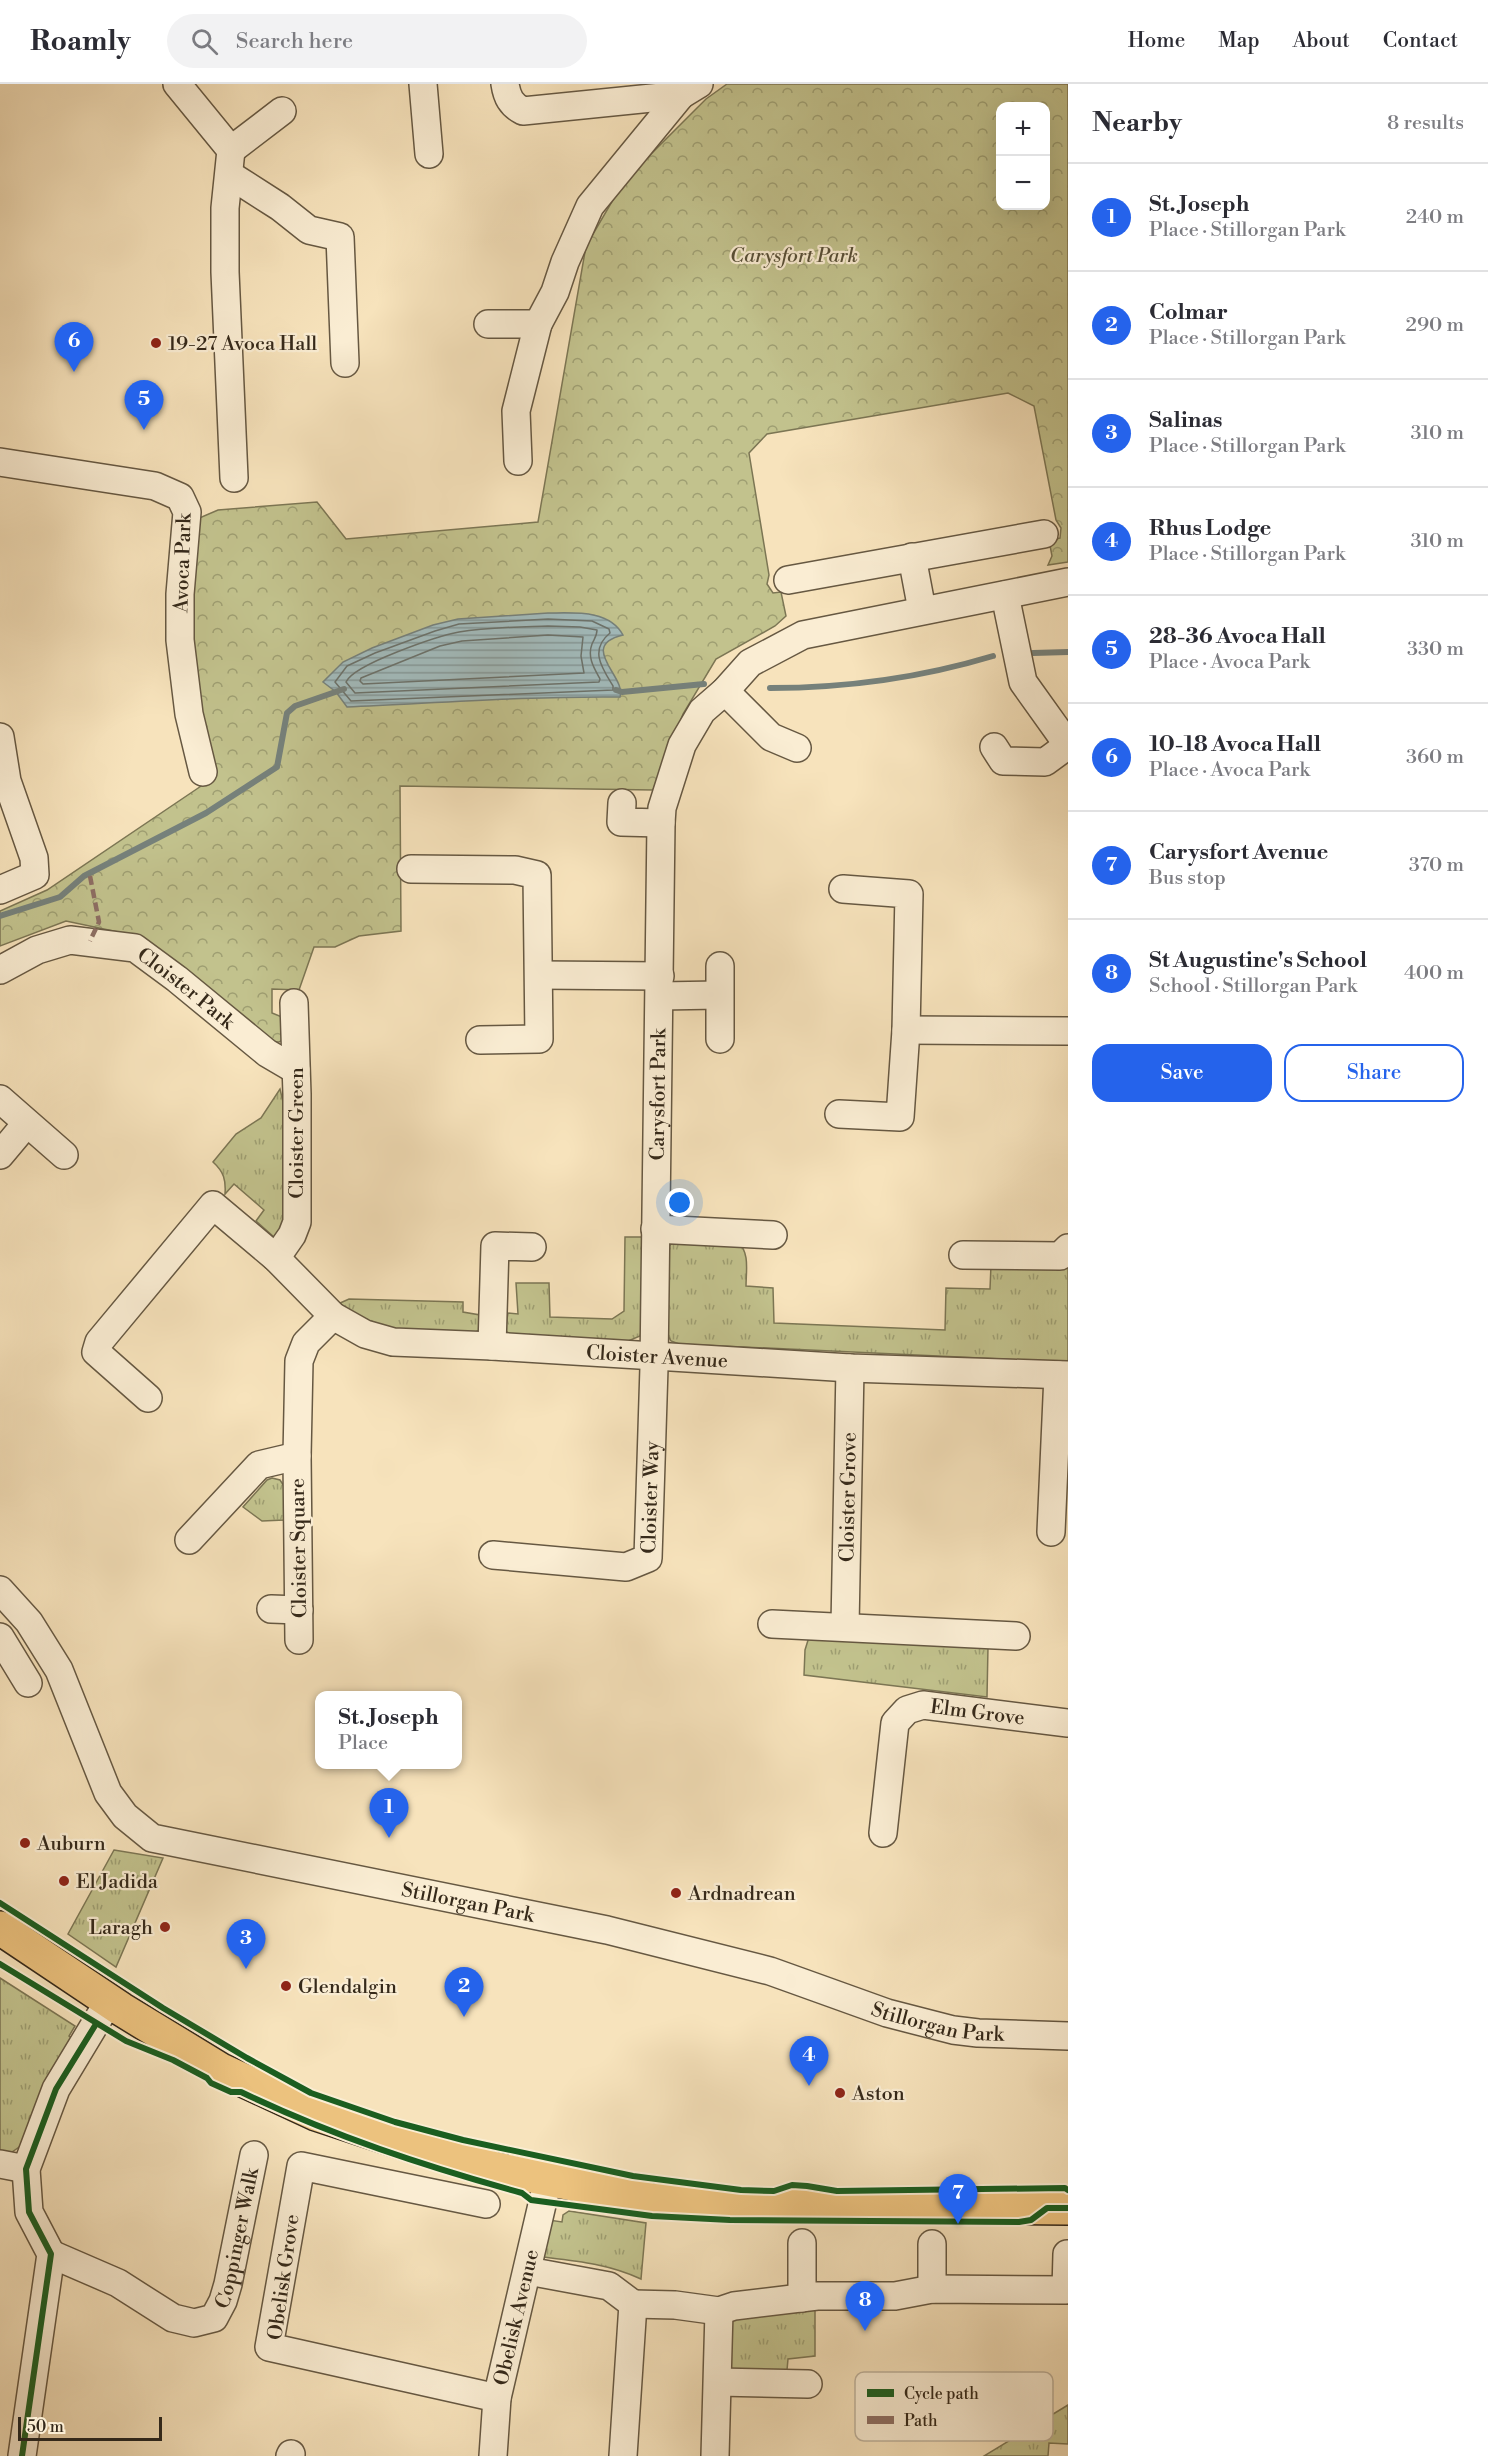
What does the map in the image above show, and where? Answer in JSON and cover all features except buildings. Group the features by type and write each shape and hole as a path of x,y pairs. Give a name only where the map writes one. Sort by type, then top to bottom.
{"main road":[{"path":"0,1928 109,2001 221,2070 316,2114 424,2149 497,2169 653,2200 727,2205 1068,2208"}],"street":[{"path":"177,84 230,162 309,230 340,237 345,363"},
{"path":"423,84 429,154"},
{"path":"504,84 510,101 523,111 690,90"},
{"path":"518,461 516,411 538,324 555,292 565,262 590,206 690,90"},
{"path":"234,478 225,272 225,208 230,162 282,111"},
{"path":"488,324 538,324"},
{"name":"Avoca Park","path":"1,470 155,486 180,497 187,512 180,594 180,640 189,714 203,772"},
{"path":"788,580 1044,534"},
{"path":"912,558 922,610"},
{"name":"Carysfort Park","path":"654,1355 661,823 662,808 682,745 702,711 725,691 750,663 803,635 1068,582"},
{"path":"994,747 1003,761 1045,762 1068,745 1023,682 1005,595"},
{"path":"725,691 771,737 797,748"},
{"path":"0,737 7,781 34,858 35,874 0,890"},
{"path":"621,823 661,823"},
{"path":"411,869 515,870 537,874 539,1040 480,1040"},
{"path":"839,1114 900,1117 906,1030 909,894 843,889"},
{"name":"Cloister Park","path":"0,970 37,950 70,940 135,948 177,979 267,1053 296,1070"},
{"path":"720,966 720,1039"},
{"path":"539,975 660,986 719,995"},
{"name":"Cloister Green","path":"276,1258 292,1235 297,1222 294,1003"},
{"path":"906,1030 1068,1031"},
{"path":"0,1099 64,1155"},
{"path":"0,1155 26,1124"},
{"path":"148,1398 96,1352 99,1342 213,1205 276,1258"},
{"path":"655,1229 773,1235"},
{"path":"492,1346 495,1246 532,1247"},
{"path":"963,1255 1060,1256 1068,1248"},
{"name":"Cloister Avenue","path":"276,1258 333,1316 365,1334 393,1342 654,1355 850,1368 1063,1375"},
{"name":"Cloister Square","path":"299,1640 297,1456 299,1361 306,1343 333,1316"},
{"name":"Cloister Way","path":"493,1555 626,1566 648,1558 654,1355"},
{"name":"Cloister Grove","path":"845,1626 850,1368"},
{"path":"1051,1532 1060,1496 1063,1375"},
{"name":"Cloister Square","path":"189,1540 259,1465 297,1456"},
{"name":"Stillorgan Park","path":"0,1590 29,1622 59,1670 108,1793 125,1816 152,1838 607,1930 770,1971 887,2013 953,2030 978,2034 1068,2036"},
{"path":"272,1609 299,1610"},
{"path":"772,1624 1016,1636"},
{"path":"0,1637 28,1683"},
{"name":"Elm Grove","path":"883,1833 895,1724 907,1710 923,1705 1068,1723"},
{"path":"22,2456 51,2254 29,2211 26,2169 56,2089 109,2001"},
{"name":"Coppinger Walk","path":"51,2254 118,2283 173,2318 194,2323 214,2318 223,2301 228,2284 254,2155"},
{"path":"0,2164 26,2169"},
{"name":"Obelisk Grove","path":"486,2204 301,2166 269,2347 497,2398"},
{"name":"Obelisk Avenue","path":"493,2456 497,2398 548,2179"},
{"path":"802,2242 802,2298"},
{"path":"932,2244 932,2289"},
{"path":"528,2271 609,2286 633,2304 719,2311 734,2306 802,2298 895,2296 932,2289 1066,2290 1066,2254"},
{"path":"622,2456 633,2304"},
{"path":"715,2456 719,2311"},
{"path":"718,2382 808,2384"}],"green space":[{"name":"Carysfort Park","path":"727,84 1068,84 1068,562 1048,565 1052,556 1049,540 1060,538 1061,528 1056,520 1034,406 1008,393 767,434 749,453 769,575 767,584 773,593 781,592 786,616 775,626 716,659 683,714 653,790 400,786 401,931 359,936 335,947 314,947 299,990 272,989 272,1013 282,1017 285,1038 279,1042 272,1042 145,942 118,932 66,921 0,946 0,911 47,890 213,778 189,642 197,519 218,510 317,502 346,539 538,522 586,246 624,181 706,99"},
{"path":"280,1089 288,1142 288,1179 282,1233 274,1237 256,1221 264,1210 234,1184 225,1194 224,1176 213,1162 236,1134 261,1118"},
{"path":"625,1237 644,1237 643,1326 640,1336 626,1342 514,1336 505,1331 508,1313 518,1314 516,1283 549,1283 550,1317 612,1319 624,1311"},
{"path":"677,1240 738,1242 746,1257 746,1286 773,1288 774,1323 945,1330 946,1288 990,1289 991,1265 1068,1263 1068,1362 679,1344 671,1341 665,1331 664,1254"},
{"path":"349,1299 463,1302 463,1312 480,1315 480,1330 471,1334 375,1329 338,1304"},
{"path":"272,1478 280,1480 284,1486 284,1520 262,1521 243,1507 267,1480"},
{"path":"809,1637 988,1647 987,1697 804,1675 805,1650"},
{"path":"114,1850 163,1858 116,1967 68,1934"},
{"path":"0,1978 75,2026 69,2036 73,2039 22,2145 12,2152 0,2152"},
{"path":"569,2211 646,2223 641,2279 605,2267 543,2257 549,2220 562,2222 563,2215"},
{"path":"815,2305 815,2356 788,2359 787,2370 732,2371 727,2366 730,2319"},
{"path":"1068,2405 1068,2444 1049,2443 1048,2456 984,2456 1009,2441 1053,2441 1053,2414"}],"water":[{"path":"548,613 590,614 609,621 617,627 623,635 610,640 604,647 604,654 617,680 620,697 347,707 336,692 323,682 343,662 372,648 433,625 458,619"}],"waterway":[{"path":"1033,653 1068,652"},
{"path":"770,688 827,686 883,680 966,664 993,656"},
{"path":"616,690 622,692 704,684"},
{"path":"0,916 60,897 84,876 206,813 277,767 287,713 295,706 344,689"}],"marked path":[{"path":"90,876 99,922 90,941"}],"cycle path":[{"path":"0,1903 163,2008 247,2058 311,2093 395,2122 463,2140 633,2176 741,2190 774,2191 792,2185 837,2191 1065,2188 1068,2190"},
{"path":"0,1964 126,2041 173,2060 231,2092 241,2092 310,2123 379,2149 522,2193 531,2200 652,2216 730,2220 1019,2222 1031,2220 1047,2208 1068,2208"},
{"path":"22,2456 51,2254 29,2212 26,2169 56,2089 96,2024"}],"place":[{"name":"19-27 Avoca Hall","path":"156,343"},
{"name":"10-18 Avoca Hall","path":"74,372"},
{"name":"28-36 Avoca Hall","path":"144,430"},
{"name":"St. Joseph","path":"389,1838"},
{"name":"Auburn","path":"25,1843"},
{"name":"El Jadida","path":"64,1881"},
{"name":"Ardnadrean","path":"676,1893"},
{"name":"Laragh","path":"165,1927"},
{"name":"Salinas","path":"246,1969"},
{"name":"Glendalgin","path":"286,1986"},
{"name":"Colmar","path":"464,2017"},
{"name":"Rhus Lodge","path":"809,2086"},
{"name":"Aston","path":"840,2093"},
{"name":"Carysfort Avenue","path":"958,2224"},
{"name":"St Augustine's School","path":"865,2331"}]}
